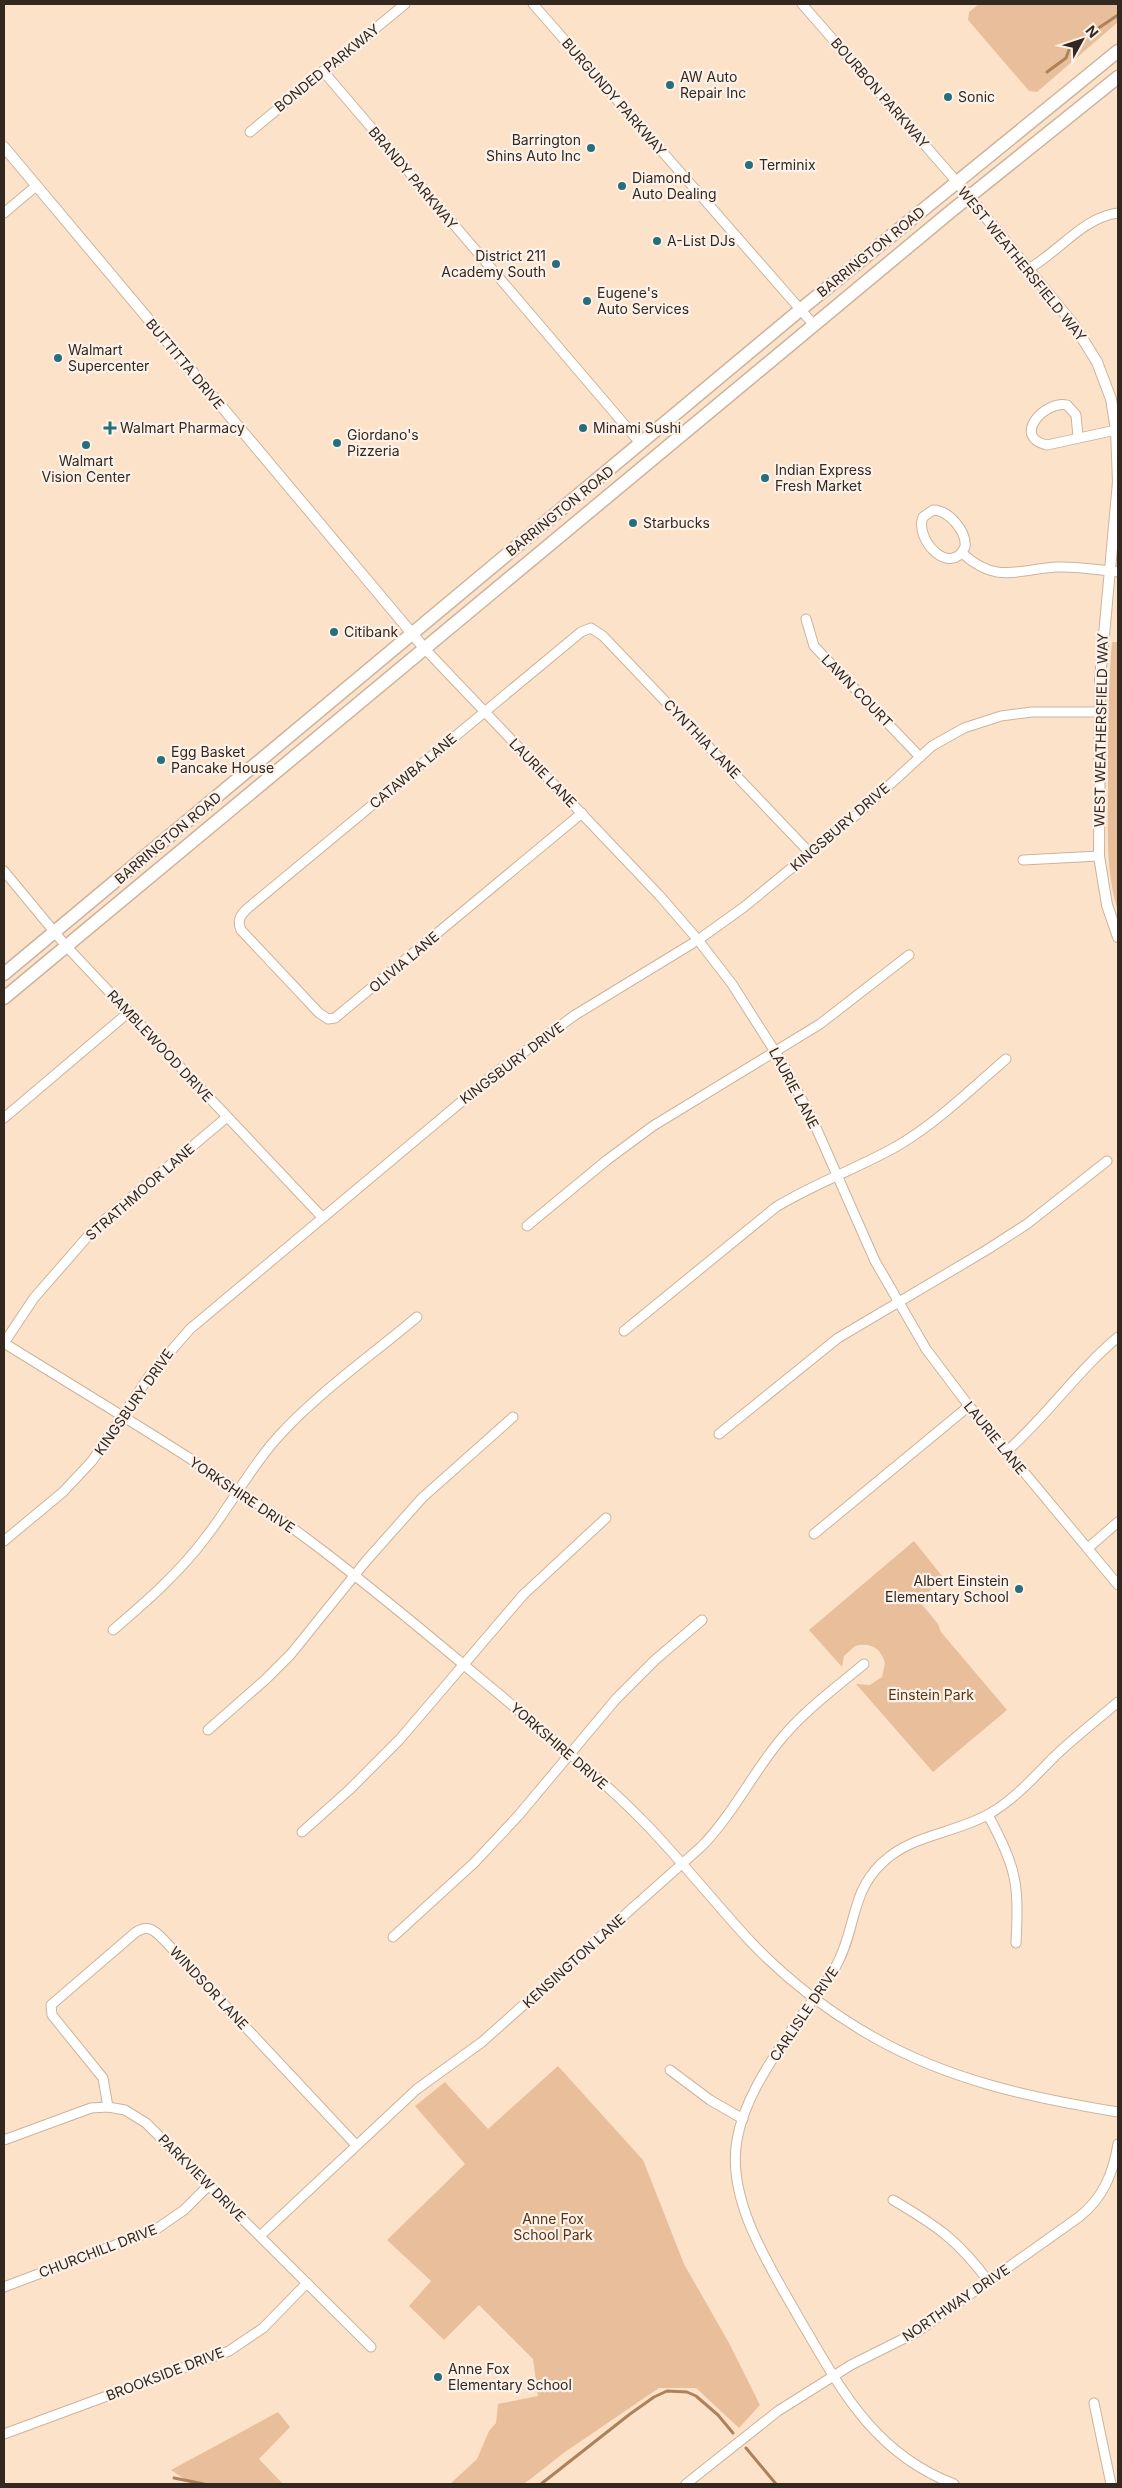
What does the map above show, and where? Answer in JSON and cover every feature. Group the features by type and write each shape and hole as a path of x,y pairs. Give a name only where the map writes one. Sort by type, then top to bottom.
{"main road":[{"name":"BARRINGTON ROAD","path":"4,974 800,310 1118,51"},
{"name":"BARRINGTON ROAD","path":"4,998 814,325 1118,77"}],"street":[{"name":"BONDED PARKWAY","path":"250,132 405,4"},
{"name":"BURGUNDY PARKWAY","path":"533,4 814,325"},
{"name":"BOURBON PARKWAY","path":"802,4 957,182"},
{"name":"BRANDY PARKWAY","path":"323,70 640,444"},
{"name":"BUTTITTA DRIVE","path":"4,147 411,634"},
{"name":"WEST WEATHERSFIELD WAY","path":"957,182 1074,325 1096,362 1111,399 1116,430 1118,482 1114,572 1100,678 1099,856 1107,905 1118,937"},
{"path":"4,213 36,186"},
{"path":"1028,269 1042,261 1089,223 1118,213"},
{"path":"1078,437 1076,415 1067,405 1054,407 1038,416 1032,424 1032,433 1042,444 1116,430"},
{"path":"933,510 946,513 964,534 966,541 962,553 951,559 939,556 920,530 920,523 927,513 933,510"},
{"path":"962,553 984,569 1002,574 1055,568 1114,572"},
{"name":"LAWN COURT","path":"806,619 814,646 920,757"},
{"name":"CATAWBA LANE","path":"239,920 248,908 485,711 581,632 591,628"},
{"name":"CYNTHIA LANE","path":"591,628 603,636 810,853"},
{"name":"LAURIE LANE","path":"411,634 660,896 698,940 740,995 776,1052 814,1123 875,1261 897,1302 926,1349 1006,1452 1118,1585"},
{"name":"KINGSBURY DRIVE","path":"4,1541 74,1482 103,1448 150,1375 190,1328 472,1092 534,1044 607,995 698,940 744,907 861,811 920,757 952,734 990,719 1032,712 1099,712"},
{"name":"OLIVIA LANE","path":"239,920 241,930 319,1013 328,1019 334,1018 582,813"},
{"path":"1022,860 1099,856"},
{"name":"RAMBLEWOOD DRIVE","path":"4,871 66,946 322,1217"},
{"path":"527,1226 607,1160 653,1126 776,1052 842,1009 909,955"},
{"path":"4,1118 129,1012"},
{"path":"624,1331 764,1215 803,1191 885,1152 912,1136 1006,1059"},
{"name":"STRATHMOOR LANE","path":"4,1343 34,1298 96,1228 227,1117"},
{"path":"719,1434 825,1348 897,1302 985,1251 1027,1224 1107,1161"},
{"path":"113,1630 146,1602 184,1564 266,1451 295,1420 417,1317"},
{"path":"1006,1452 1040,1420 1092,1360 1118,1337"},
{"name":"YORKSHIRE DRIVE","path":"4,1343 238,1491 354,1575 570,1753 613,1792 682,1864 751,1942 780,1970 814,1998 875,2038 958,2076 1030,2096 1118,2112"},
{"path":"814,1534 969,1406"},
{"path":"208,1730 286,1659 354,1575 422,1498 513,1417"},
{"path":"302,1832 391,1749 523,1595 606,1518"},
{"path":"1088,1548 1118,1522"},
{"path":"393,1937 474,1863 518,1816 636,1678 702,1620"},
{"name":"KENSINGTON LANE","path":"260,2236 422,2085 482,2042 682,1864 723,1823 787,1732 808,1710 864,1664"},
{"name":"CARLISLE DRIVE","path":"954,2484 924,2470 886,2444 858,2413 832,2376 778,2281 745,2209 735,2176 737,2138 743,2119 775,2055 838,1963 845,1946 858,1897 880,1864 909,1844 966,1826 988,1815 1014,1797 1063,1749 1118,1702"},
{"path":"988,1815 1008,1852 1014,1868 1018,1900 1016,1943"},
{"name":"WINDSOR LANE","path":"108,2107 103,2078 55,2020 50,2008 56,1999 136,1932 144,1928 151,1928 356,2145"},
{"path":"670,2070 710,2100 743,2119"},
{"path":"4,2140 91,2108 108,2107"},
{"name":"PARKVIEW DRIVE","path":"108,2107 125,2110 140,2118 372,2346"},
{"name":"NORTHWAY DRIVE","path":"686,2484 755,2428 832,2376 917,2332 1089,2209 1109,2179 1118,2144"},
{"name":"CHURCHILL DRIVE","path":"4,2287 155,2230 184,2210 209,2185"},
{"path":"893,2200 929,2221 955,2241 967,2253 989,2282"},
{"name":"BROOKSIDE DRIVE","path":"4,2434 229,2351 263,2328 308,2283"},
{"path":"1094,2403 1111,2484"}],"green space":[{"path":"979,4 1118,4 1118,22 1037,92 1029,91 968,20 969,12"},
{"path":"1112,642 1118,642 1118,911 1111,880 1108,833 1108,714"},
{"name":"Einstein Park","path":"914,1541 942,1576 920,1602 938,1624 941,1632 1007,1710 933,1772 856,1684 870,1685 882,1677 885,1663 881,1653 874,1647 865,1645 855,1646 844,1656 842,1667 809,1630"},
{"name":"Anne Fox School Park","path":"558,2066 643,2160 684,2264 729,2343 760,2405 739,2428 696,2388 659,2388 565,2452 524,2484 450,2484 477,2459 489,2431 496,2423 498,2404 538,2396 533,2359 479,2305 444,2340 409,2306 431,2281 387,2240 465,2164 415,2106 445,2082 488,2129"},
{"path":"278,2412 290,2427 259,2459 283,2484 192,2484 171,2470"}],"waterway":[{"path":"1047,72 1066,58 1070,47 1118,15"},
{"path":"541,2484 630,2414 654,2397 667,2391 687,2392 696,2396 718,2415 733,2433"},
{"path":"746,2448 776,2484"},
{"path":"174,2478 204,2484"}],"place":[{"name":"AW Auto Repair Inc","path":"670,85"},
{"name":"Sonic","path":"948,97"},
{"name":"Barrington Shins Auto Inc","path":"591,148"},
{"name":"Terminix","path":"749,165"},
{"name":"Diamond Auto Dealing","path":"622,186"},
{"name":"A-List DJs","path":"657,241"},
{"name":"District 211 Academy South","path":"556,264"},
{"name":"Eugene's Auto Services","path":"587,301"},
{"name":"Walmart Supercenter","path":"58,358"},
{"name":"Walmart Pharmacy","path":"110,428"},
{"name":"Minami Sushi","path":"583,428"},
{"name":"Giordano's Pizzeria","path":"337,443"},
{"name":"Walmart Vision Center","path":"86,445"},
{"name":"Indian Express Fresh Market","path":"765,478"},
{"name":"Starbucks","path":"633,523"},
{"name":"Citibank","path":"334,632"},
{"name":"Egg Basket Pancake House","path":"161,760"},
{"name":"Albert Einstein Elementary School","path":"1019,1589"},
{"name":"Anne Fox Elementary School","path":"438,2377"}]}
